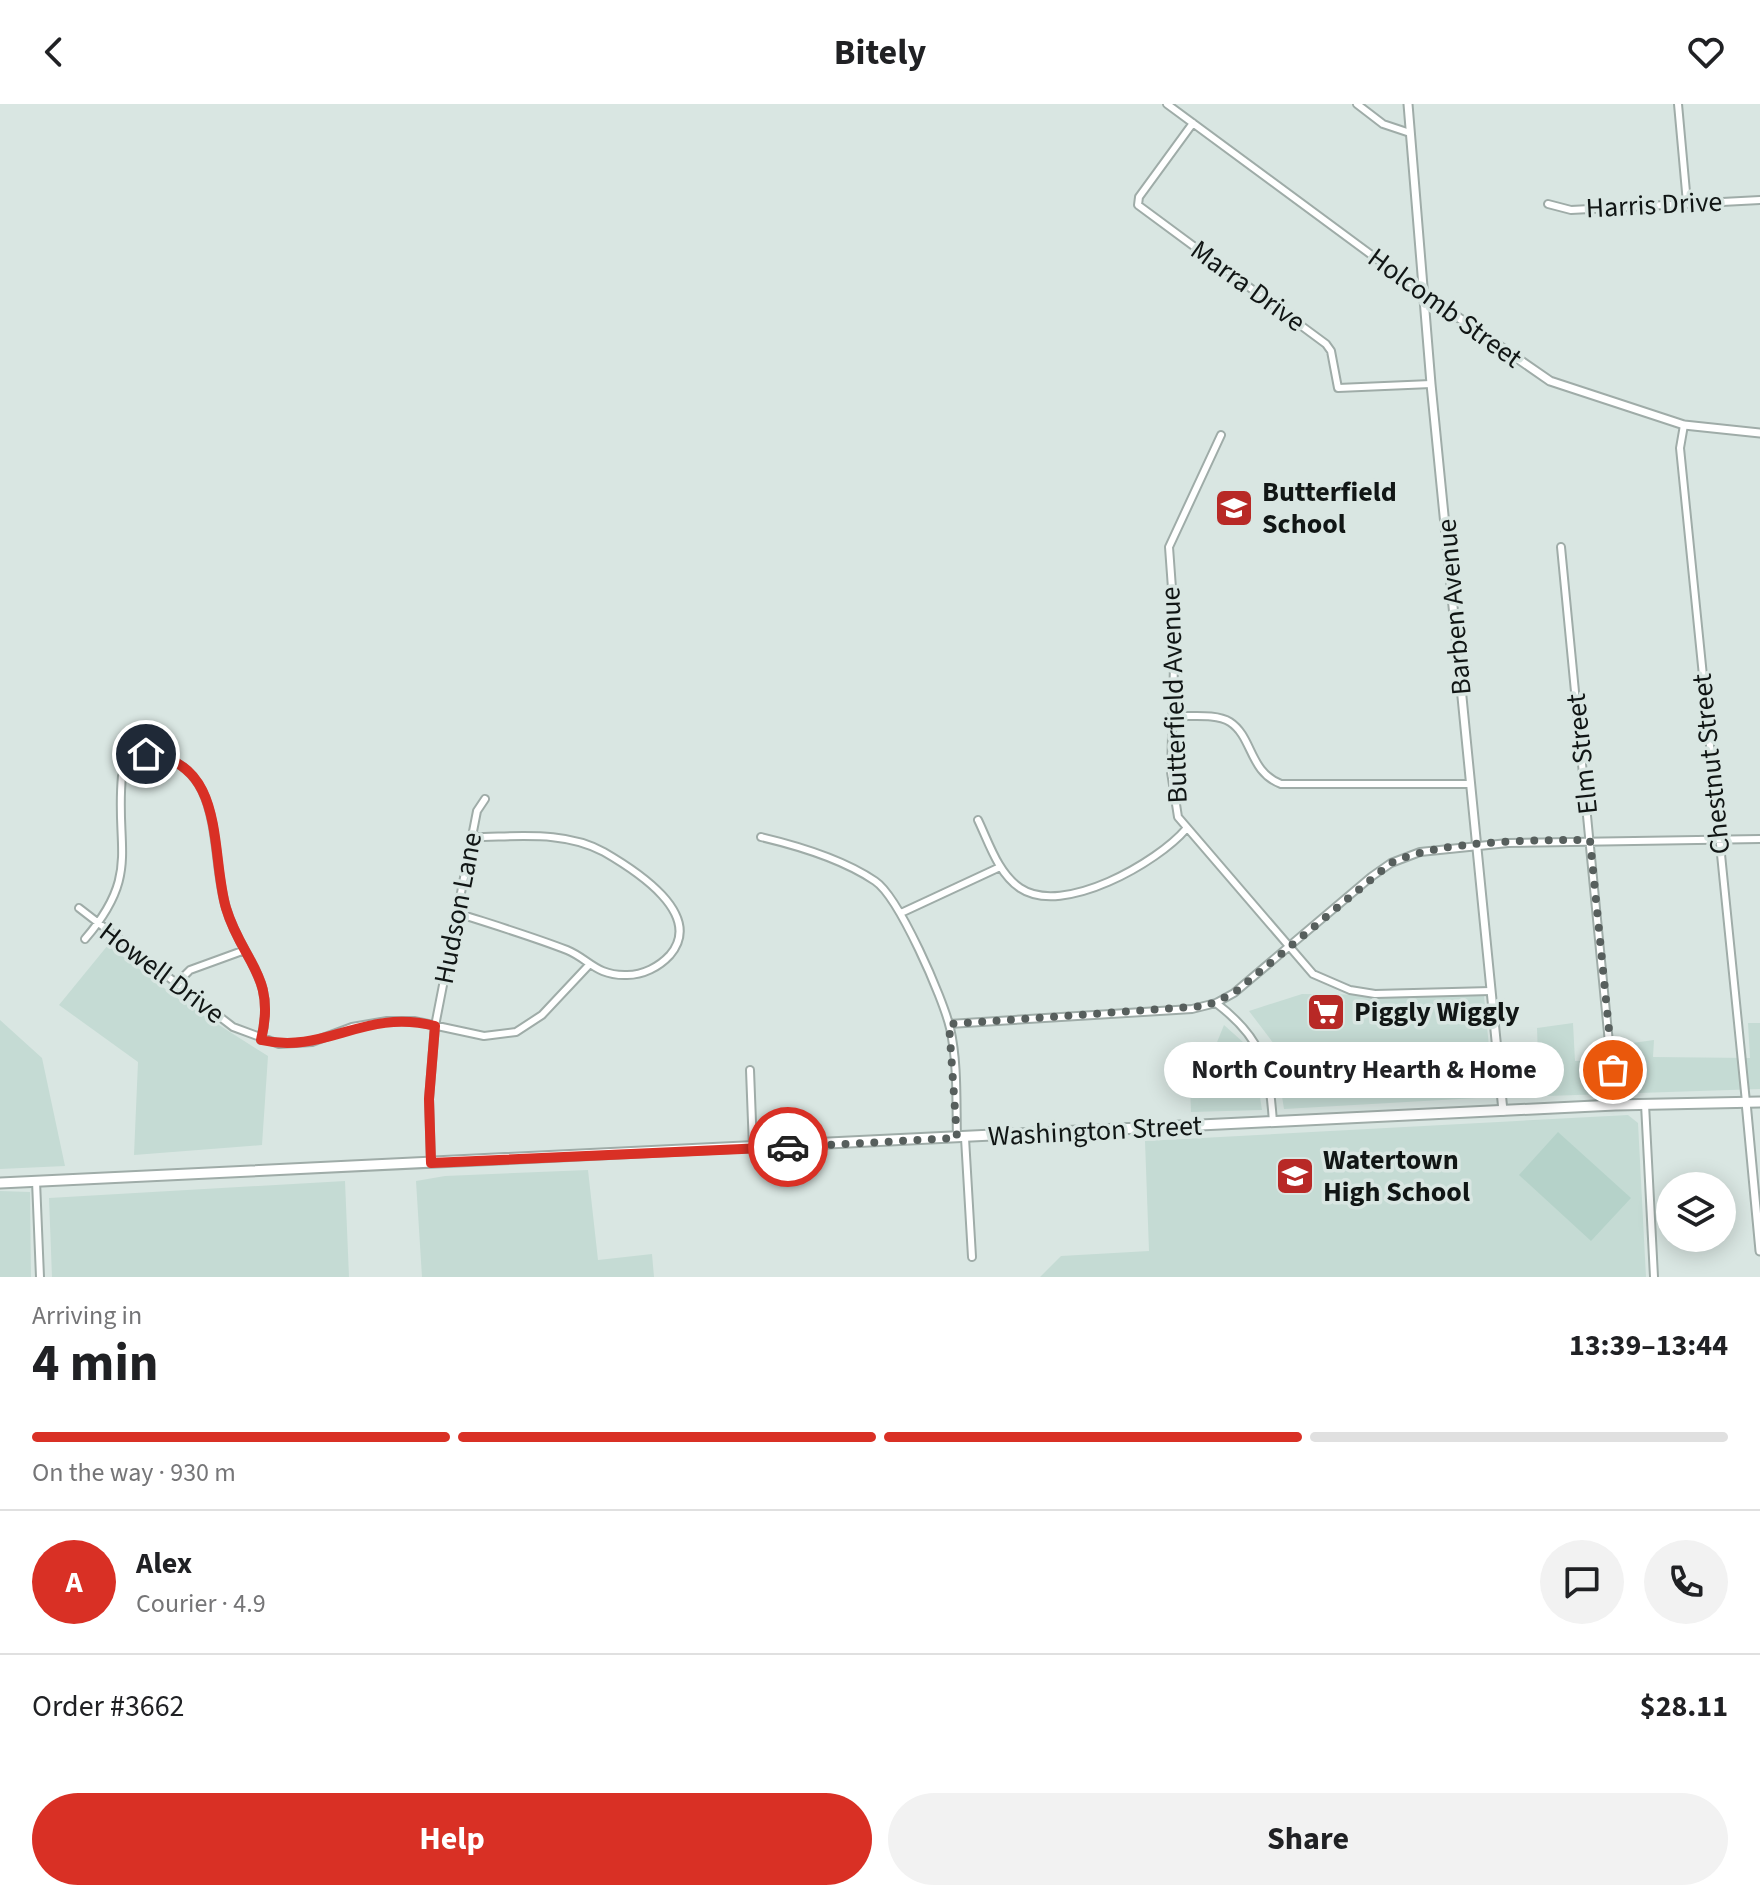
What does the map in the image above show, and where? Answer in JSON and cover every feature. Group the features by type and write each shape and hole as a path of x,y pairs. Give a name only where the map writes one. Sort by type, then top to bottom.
{"main road":[{"name":"Washington Street","path":"0,1183 1615,1105 1760,1102"}],"street":[{"name":"Holcomb Street","path":"1167,104 1423,293 1550,381 1684,425 1760,433"},
{"path":"1357,104 1383,124 1410,133"},
{"name":"Barben Avenue","path":"1408,104 1431,384 1503,1111"},
{"path":"1678,104 1687,203"},
{"name":"Marra Drive","path":"1193,123 1139,197 1138,205 1326,344 1331,351 1338,388 1431,384"},
{"name":"Harris Drive","path":"1548,204 1571,210 1760,200"},
{"name":"Chestnut Street","path":"1684,425 1680,448 1746,1102"},
{"name":"Butterfield Avenue","path":"1221,435 1186,503 1169,547 1175,630 1171,784 1174,804 1186,829 1313,974 1350,990 1405,995 1491,991"},
{"name":"Elm Street","path":"1561,547 1615,1105"},
{"path":"1174,716 1221,718 1231,722 1263,773 1281,784 1470,784"},
{"path":"85,939 110,905 122,873 122,776 132,763 146,754 178,763 190,774 209,805 225,907 263,985 266,1018 261,1040"},
{"name":"Hudson Lane","path":"431,1163 429,1099 435,1026 477,811 485,799"},
{"path":"978,820 1000,867 1024,891 1038,894 1081,891 1119,877 1158,853 1186,829"},
{"path":"457,913 571,951 588,966 628,975 662,962 676,946 679,937 680,924 670,901 604,852 565,838 473,837"},
{"path":"761,837 792,844 864,875 884,888 901,913 949,1024 972,1257"},
{"path":"949,1024 1192,1009 1216,1003 1234,993 1391,863 1420,852 1590,840 1760,839"},
{"path":"901,913 1000,867"},
{"name":"Howell Drive","path":"79,908 97,925 233,1027 261,1040 296,1044 387,1021 414,1021 484,1036 516,1032 542,1015 588,966"},
{"path":"176,984 190,970 245,950"},
{"path":"1216,1003 1249,1032 1261,1051 1273,1122"},
{"path":"750,1070 753,1148"},
{"path":"1746,1102 1760,1251"},
{"path":"1645,1104 1654,1277"},
{"path":"36,1181 40,1277"}],"shaded area":[{"path":"108,945 181,1001 268,1056 262,1145 134,1155 138,1062 59,1005"},
{"path":"1302,994 1484,996 1494,1097 1284,1109 1274,1044 1249,1011"},
{"path":"0,1020 42,1058 65,1166 0,1169"},
{"path":"1573,1023 1575,1061 1624,1060 1625,1044 1654,1040 1653,1057 1750,1058 1748,1023 1760,1023 1760,1089 1514,1097 1509,1061 1538,1057 1537,1028"},
{"path":"1224,1025 1253,1051 1262,1110 1191,1112 1189,1057 1211,1057"},
{"path":"1628,1115 1638,1123 1646,1277 1040,1277 1061,1256 1149,1251 1145,1141"},
{"path":"1558,1132 1631,1198 1591,1241 1519,1175"},
{"path":"588,1170 598,1260 652,1254 654,1277 422,1277 416,1181 445,1176"},
{"path":"345,1181 349,1277 52,1277 49,1198"},
{"path":"0,1191 30,1192 31,1277 0,1277"}],"way so far":[{"path":"788,1147 957,1138 949,1024 1206,1006 1234,993 1391,863 1420,852 1508,843 1590,840 1613,1070"}],"place":[{"name":"Butterfield School","path":"1234,508"},
{"name":"Piggly Wiggly","path":"1326,1012"},
{"name":"North Country Hearth & Home","path":"1613,1070"},
{"name":"Watertown High School","path":"1295,1176"}],"route":[{"path":"146,754 178,763 190,774 209,805 225,907 263,985 266,1018 261,1040 279,1044 312,1042 374,1022 414,1021 435,1026 429,1099 431,1163 788,1147"}]}
